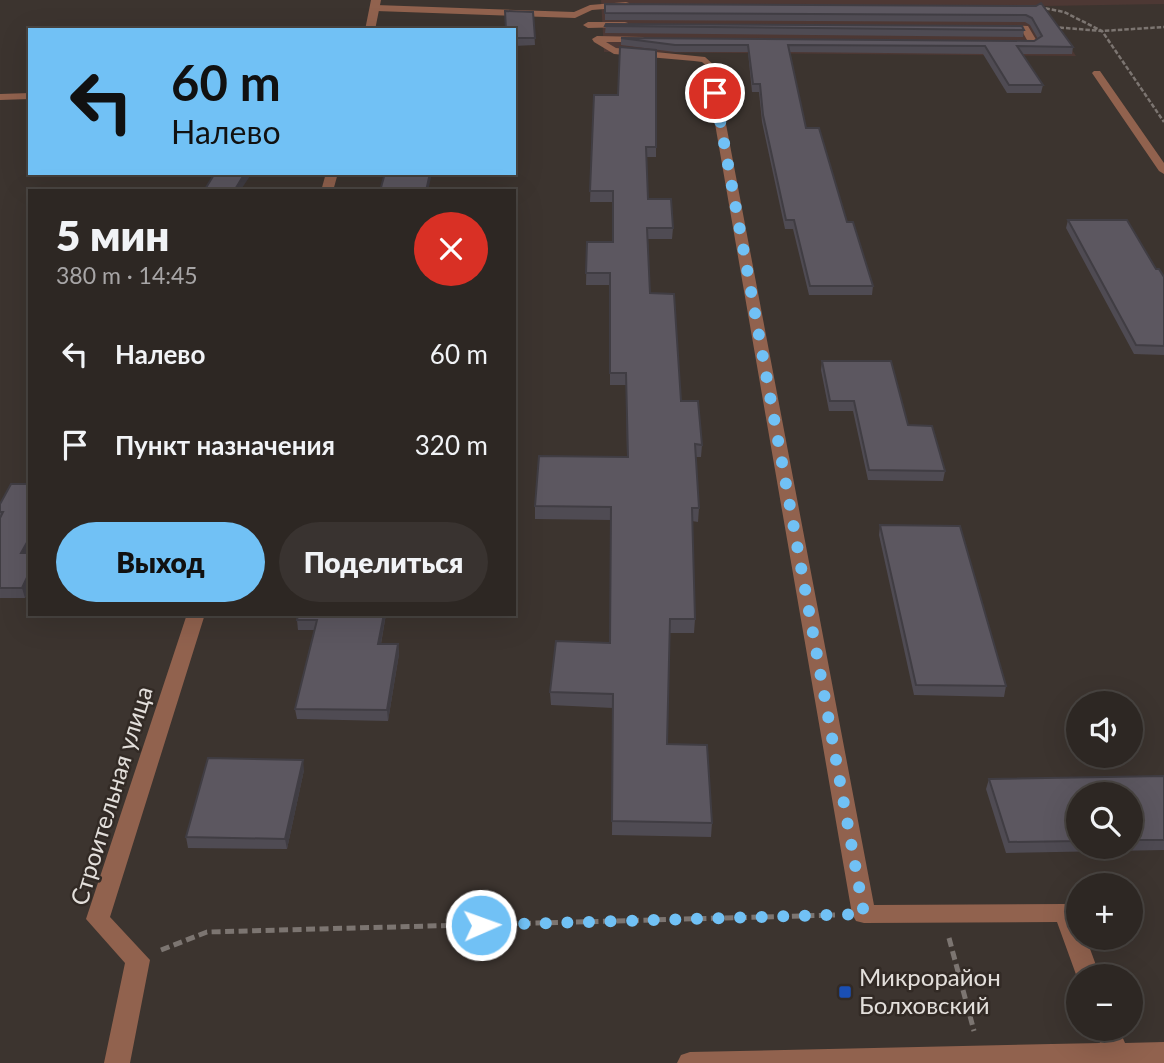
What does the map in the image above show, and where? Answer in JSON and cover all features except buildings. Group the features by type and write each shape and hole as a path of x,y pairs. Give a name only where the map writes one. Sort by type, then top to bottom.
{"street":[{"path":"370,28 376,4"},
{"path":"710,66 864,914 1065,913 1084,964"},
{"name":"Строительная улица","path":"138,960 98,919 195,616"},
{"path":"117,1063 138,960"},
{"path":"1111,1041 1116,1054"},
{"path":"690,1063 1164,1053"}],"lane":[{"path":"376,4 575,15 605,5 639,5"},
{"path":"575,15 588,24 597,39 614,51 694,58 705,60 710,66"},
{"path":"588,24 642,25"},
{"path":"984,27 1024,28 1033,43 1005,43"},
{"path":"597,39 651,40"},
{"path":"1097,73 1164,171"},
{"path":"0,97 28,96"}],"path":[{"path":"1035,7 1051,8 1102,31 1164,122"},
{"path":"1024,28 1064,27 1102,31 1164,27"},
{"path":"138,960 207,932 864,914"},
{"path":"943,914 982,1056"}],"shaded area":[{"path":"601,0 1164,0 1164,4 1043,6 1076,56 604,52"}],"place":[{"name":"Микрорайон Болховский","path":"845,992"}],"route":[{"path":"481,925 864,914 715,93"}]}
